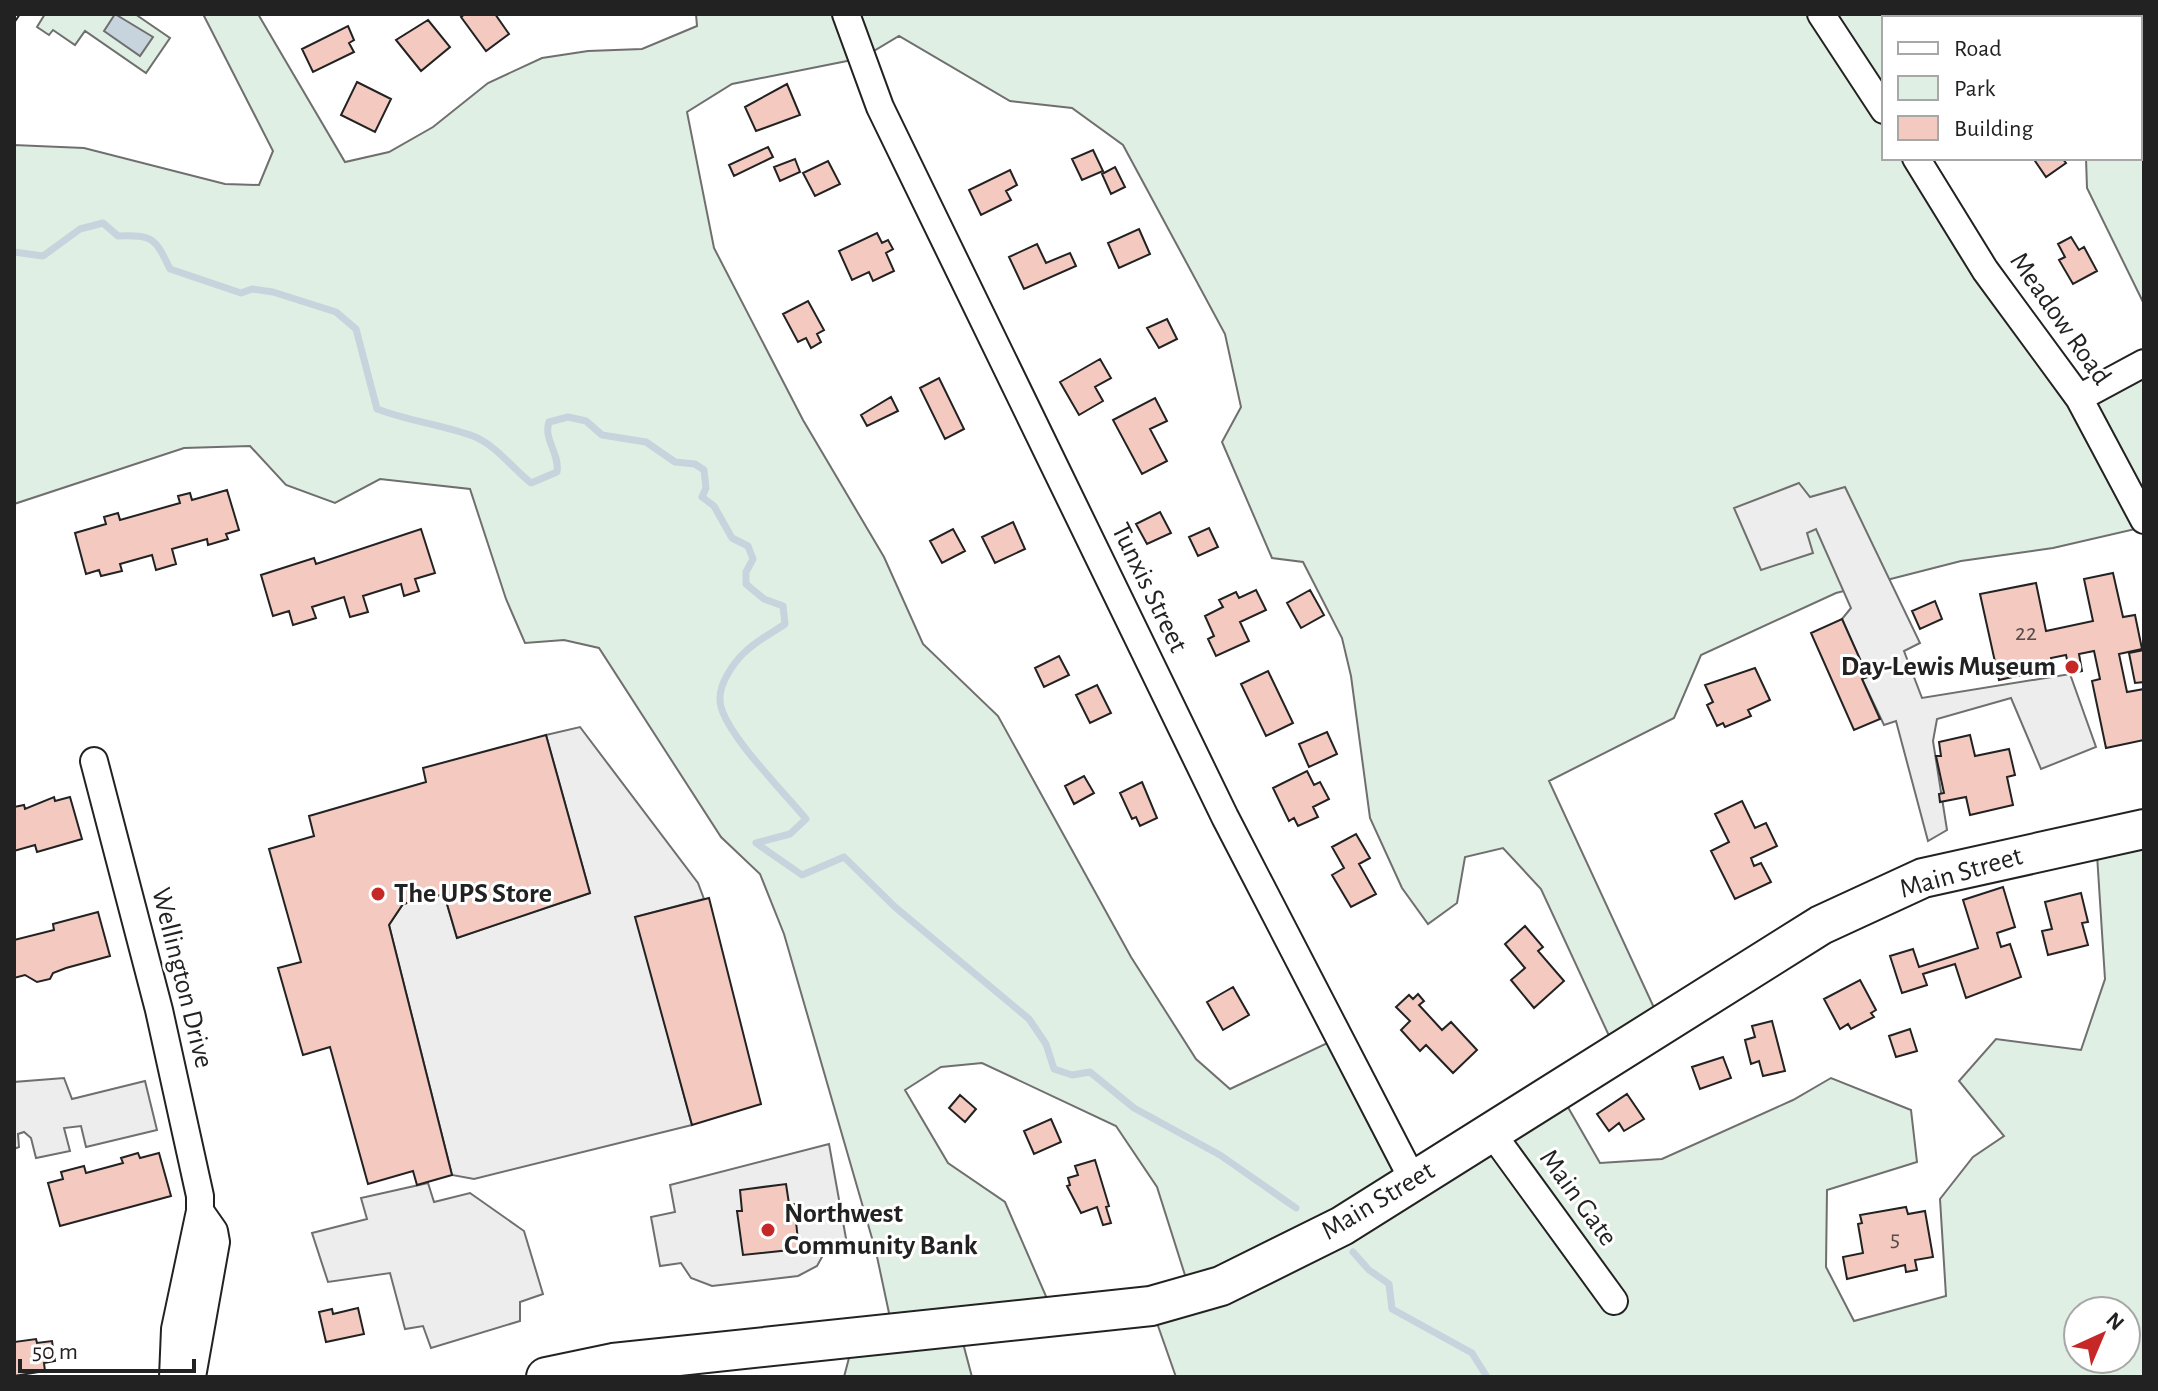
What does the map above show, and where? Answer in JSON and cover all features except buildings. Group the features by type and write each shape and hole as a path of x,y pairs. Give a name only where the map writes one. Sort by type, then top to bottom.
{"highway":[{"name":"Main Street","path":"546,1377 628,1361 1151,1306 1221,1286 1293,1252 1413,1180 1821,925 1923,878 2144,829"}],"street":[{"name":"Tunxis Street","path":"846,14 880,107 1218,803 1413,1180"},
{"path":"1821,14 1882,107"},
{"name":"Meadow Road","path":"1917,160 1985,270 2079,398 2144,520"},
{"path":"2079,398 2144,363"},
{"name":"Wellington Drive","path":"94,761 159,1010 200,1211 214,1231 216,1242 192,1377"},
{"name":"Main Gate","path":"1491,1132 1614,1301"},
{"name":"Wellington Drive","path":"173,1377 175,1329 200,1211"}],"green space":[{"path":"45,14 135,14 170,38 146,73 85,31 75,45 53,30 49,35 37,27"},
{"path":"203,14 258,14 345,162 389,152 433,127 488,83 542,58 588,51 642,49 697,26 696,14 2144,14 2144,304 2087,188 2086,160 2142,160 2142,16 1882,16 1882,160 1917,160 2079,398 2144,363 2144,527 2053,548 1961,561 1836,593 1701,655 1674,718 1549,781 1662,1025 1617,1053 1541,889 1503,848 1465,857 1457,903 1428,924 1402,888 1370,818 1351,676 1342,638 1303,562 1272,558 1222,442 1241,407 1225,334 1123,145 1072,108 1010,101 899,36 862,58 732,84 687,112 714,248 803,420 884,557 923,644 998,716 1131,957 1196,1059 1230,1089 1340,1037 1413,1180 1558,1090 1600,1163 1662,1159 1793,1100 1831,1078 1911,1110 1917,1162 1827,1190 1826,1267 1854,1321 1946,1296 1940,1199 1973,1157 2004,1136 1959,1081 1996,1039 2081,1050 2105,979 2096,839 2144,829 2144,1377 1176,1377 1151,1306 1191,1294 1157,1187 1116,1126 982,1063 941,1067 905,1090 948,1163 1005,1202 1055,1317 959,1328 972,1377 844,1377 855,1335 889,1313 876,1252 784,934 760,874 721,837 599,648 564,640 525,643 506,599 470,489 380,479 335,503 286,485 250,446 184,448 14,504 14,145 84,148 225,184 259,185 273,151"}],"shaded area":[{"path":"115,14 153,37 140,56 104,31"},
{"path":"1799,483 1810,497 1845,487 1920,643 1904,651 1922,698 2070,674 2096,747 2041,769 2011,698 1937,719 1933,741 1947,830 1928,841 1896,721 1884,725 1862,679 1867,676 1842,619 1851,608 1816,529 1807,533 1813,553 1761,570 1734,508"},
{"path":"580,727 698,883 704,899 636,917 692,1125 474,1179 452,1175 389,925 403,904 444,894 457,938 590,893 546,735"},
{"path":"64,1078 72,1099 145,1081 157,1130 86,1147 81,1126 64,1128 70,1151 36,1158 31,1138 24,1132 18,1134 19,1147 14,1149 14,1082"},
{"path":"829,1144 847,1244 827,1248 817,1266 798,1276 712,1286 691,1278 681,1263 660,1266 651,1217 675,1212 670,1185"},
{"path":"428,1183 434,1202 470,1193 524,1231 543,1294 520,1302 520,1321 431,1348 423,1326 405,1329 390,1273 328,1282 312,1233 367,1219 361,1198"}],"waterway":[{"path":"14,252 43,256 80,229 103,223 118,236 139,236 152,240 170,269 241,293 252,289 273,292 336,312 356,329 377,409 473,436 496,451 531,483 557,472 548,434 549,422 568,417 586,421 602,435 646,442 675,462 695,464 704,470 706,488 702,497 714,506 732,538 748,546 753,559 746,572 746,584 764,599 783,606 785,624 740,657 728,674 720,694 723,712 742,744 806,819 790,834 756,843 802,875 844,857 895,907 1029,1019 1046,1044 1054,1069 1072,1075 1090,1072 1134,1108 1220,1155 1296,1208"},
{"path":"1353,1252 1369,1270 1389,1284 1392,1309 1472,1353 1487,1377"}],"fence":[{"path":"14,23 20,14"}],"place":[{"name":"Day-Lewis Museum","path":"2072,667"},
{"name":"The UPS Store","path":"378,894"},
{"name":"Northwest Community Bank","path":"768,1230"}]}
